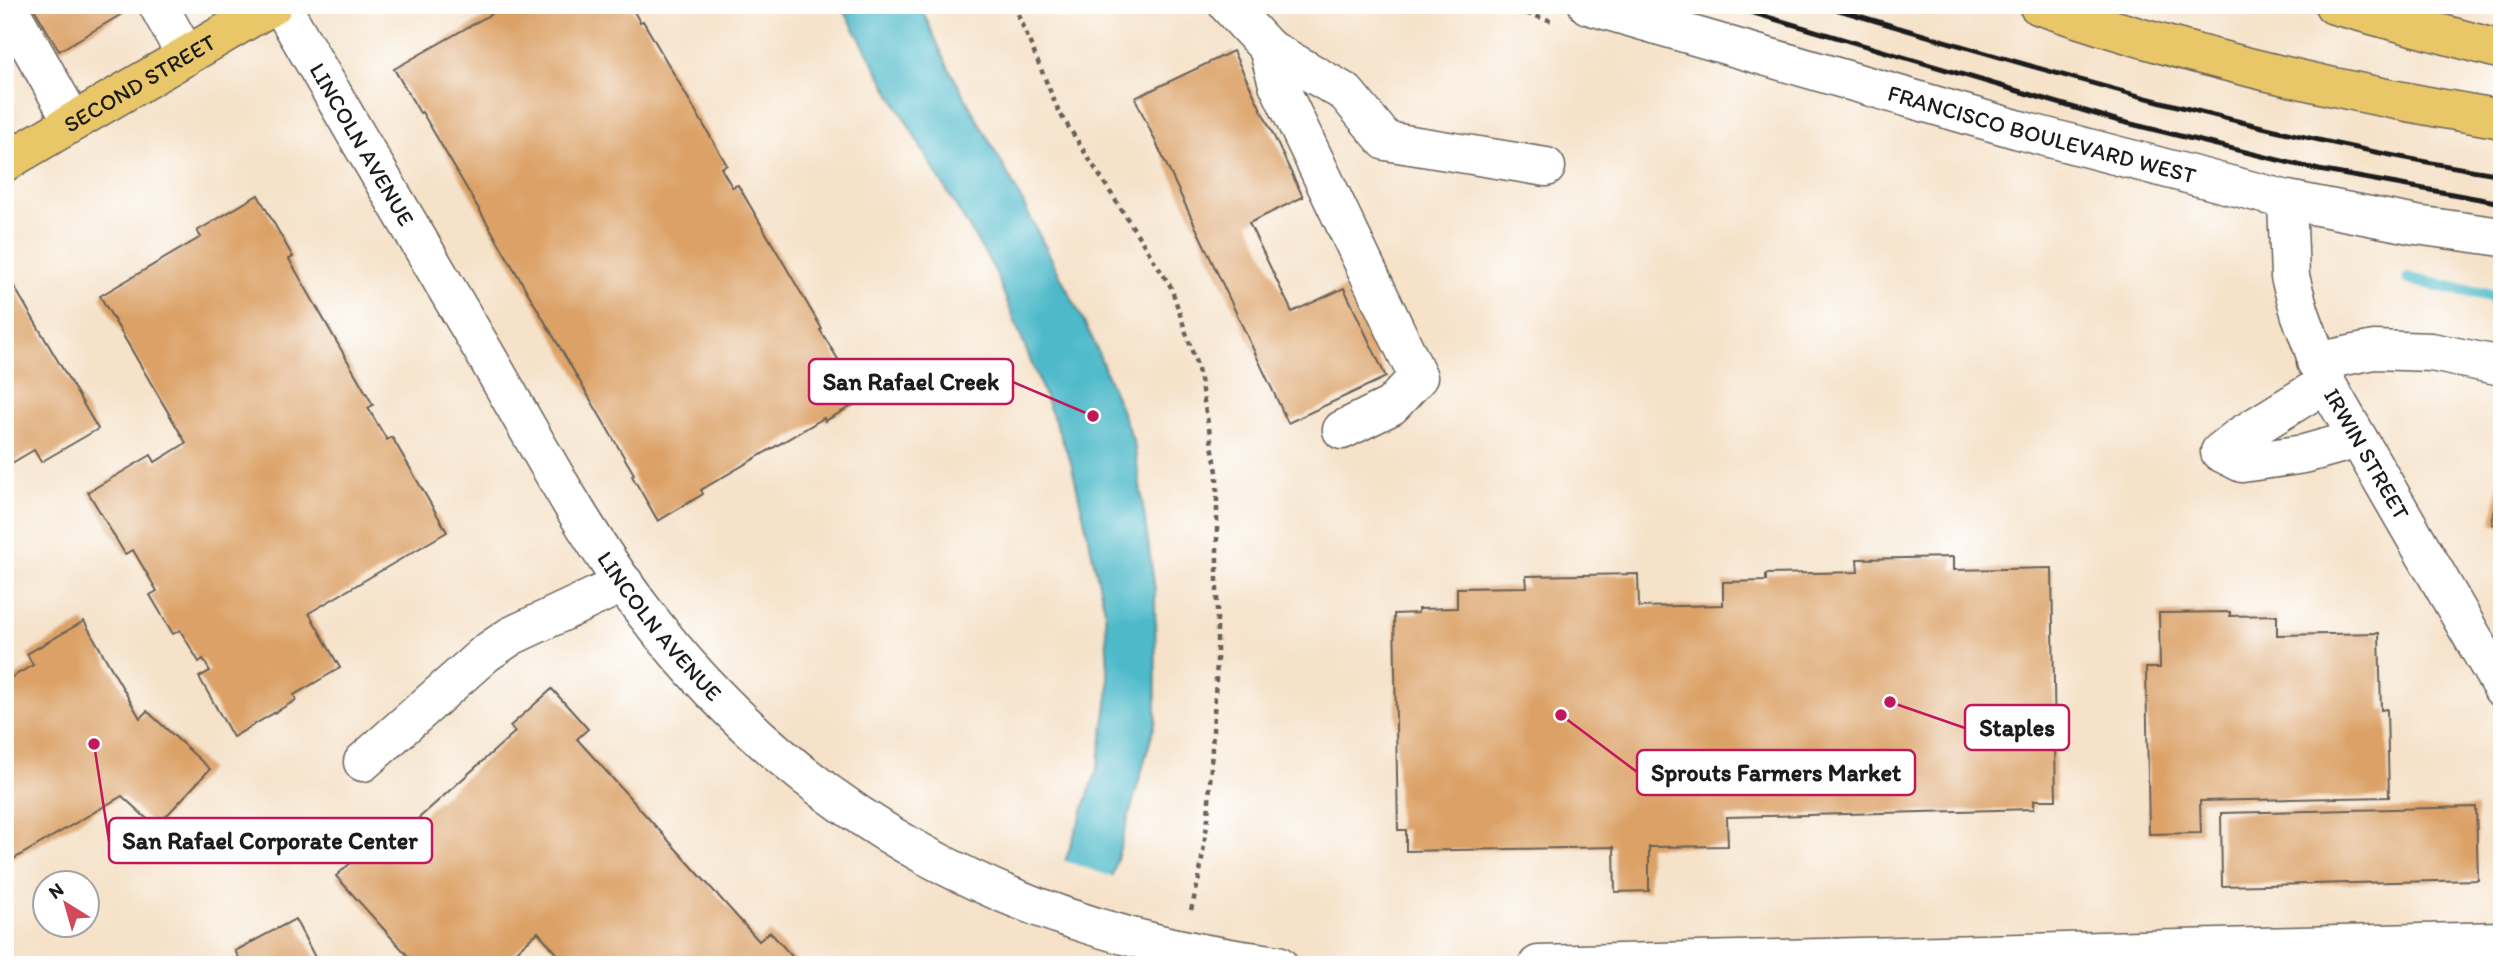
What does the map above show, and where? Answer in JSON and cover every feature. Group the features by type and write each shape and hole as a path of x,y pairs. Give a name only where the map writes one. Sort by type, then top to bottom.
{"main road":[{"name":"SECOND STREET","path":"5,162 273,5"},
{"path":"2038,5 2146,40 2308,82 2502,118"},
{"path":"2334,5 2502,50"}],"street":[{"path":"7,5 73,122"},
{"path":"158,5 186,56"},
{"name":"LINCOLN AVENUE","path":"281,5 576,510 643,611 695,674 727,707 788,762 856,813 968,878 1011,898 1113,933 1168,947 1278,965"},
{"path":"1228,5 1268,48 1346,93 1386,141 1546,167"},
{"name":"FRANCISCO BOULEVARD WEST","path":"1588,5 2023,131 2287,200 2416,225 2502,237"},
{"path":"1268,48 1278,84 1418,377 1391,407 1342,430"},
{"name":"IRWIN STREET","path":"2287,200 2290,277 2321,372 2358,439 2484,630 2502,688"},
{"path":"2358,439 2304,454 2242,463 2220,452 2321,372 2374,350 2431,352 2502,366"},
{"path":"363,762 486,653 511,636 624,583"},
{"path":"1538,965 2161,957 2502,941"}],"path":[{"path":"1014,5 1059,112 1171,287 1198,369 1217,472 1217,661 1208,818 1199,879 1191,911 1168,947"}],"water":[{"path":"841,5 920,5 948,67 1010,178 1093,340 1134,443 1155,591 1156,720 1087,965 1034,965 1047,931 1066,859 1098,767 1109,690 1105,610 1071,462 994,269 924,153"}],"pier":[{"path":"1062,860 1116,878 1091,965 1050,965 1032,959 1044,930"}],"building":[{"path":"32,5 117,5 122,14 59,51"},
{"path":"507,5 630,5 640,22 643,21 727,165 721,168 732,187 738,185 863,400 825,421 824,418 701,490 703,494 658,521 632,476 634,474 422,112 420,113 394,69"},
{"path":"1233,51 1303,197 1249,223 1292,312 1344,288 1386,377 1288,423 1135,98"},
{"path":"258,195 293,257 289,259 373,405 368,408 387,440 392,437 447,532 309,613 340,668 294,695 296,700 233,737 199,677 210,671 203,659 199,662 180,630 173,634 150,595 157,591 133,550 125,554 88,492 151,455 155,462 186,443 100,296 201,237 197,231"},
{"path":"5,271 98,429 41,462 34,450 5,467"},
{"path":"2502,473 2502,526 2492,524"},
{"path":"1953,557 1953,570 2052,568 2056,800 2034,800 2034,809 1727,817 1728,846 1649,847 1649,891 1615,892 1614,847 1406,851 1406,830 1398,830 1394,614 1418,613 1418,609 1457,608 1457,588 1527,587 1526,576 1638,574 1639,607 1723,605 1723,582 1766,581 1766,574 1858,572 1857,559"},
{"path":"2230,612 2230,616 2277,615 2277,635 2379,633 2381,710 2387,709 2389,797 2200,801 2201,833 2149,834 2146,668 2160,668 2159,613"},
{"path":"84,621 140,718 147,711 210,769 156,827 122,796 5,864 5,681 33,665 27,654"},
{"path":"552,689 588,729 577,739 759,941 770,932 800,965 567,965 538,932 501,965 416,965 336,876 383,834 391,843 515,732 510,726"},
{"path":"2476,807 2478,880 2222,886 2221,813"},
{"path":"295,919 319,965 226,965 239,958 235,951"}],"waterway":[{"path":"2408,279 2502,298"}],"railway":[{"path":"1727,5 2119,121 2319,170 2502,203"},
{"path":"1822,5 1991,55 2244,123 2415,160 2502,175"}],"place":[{"name":"San Rafael Creek","path":"1093,416"},
{"name":"Staples","path":"1890,702"},
{"name":"Sprouts Farmers Market","path":"1561,715"},
{"name":"San Rafael Corporate Center","path":"94,744"}]}
